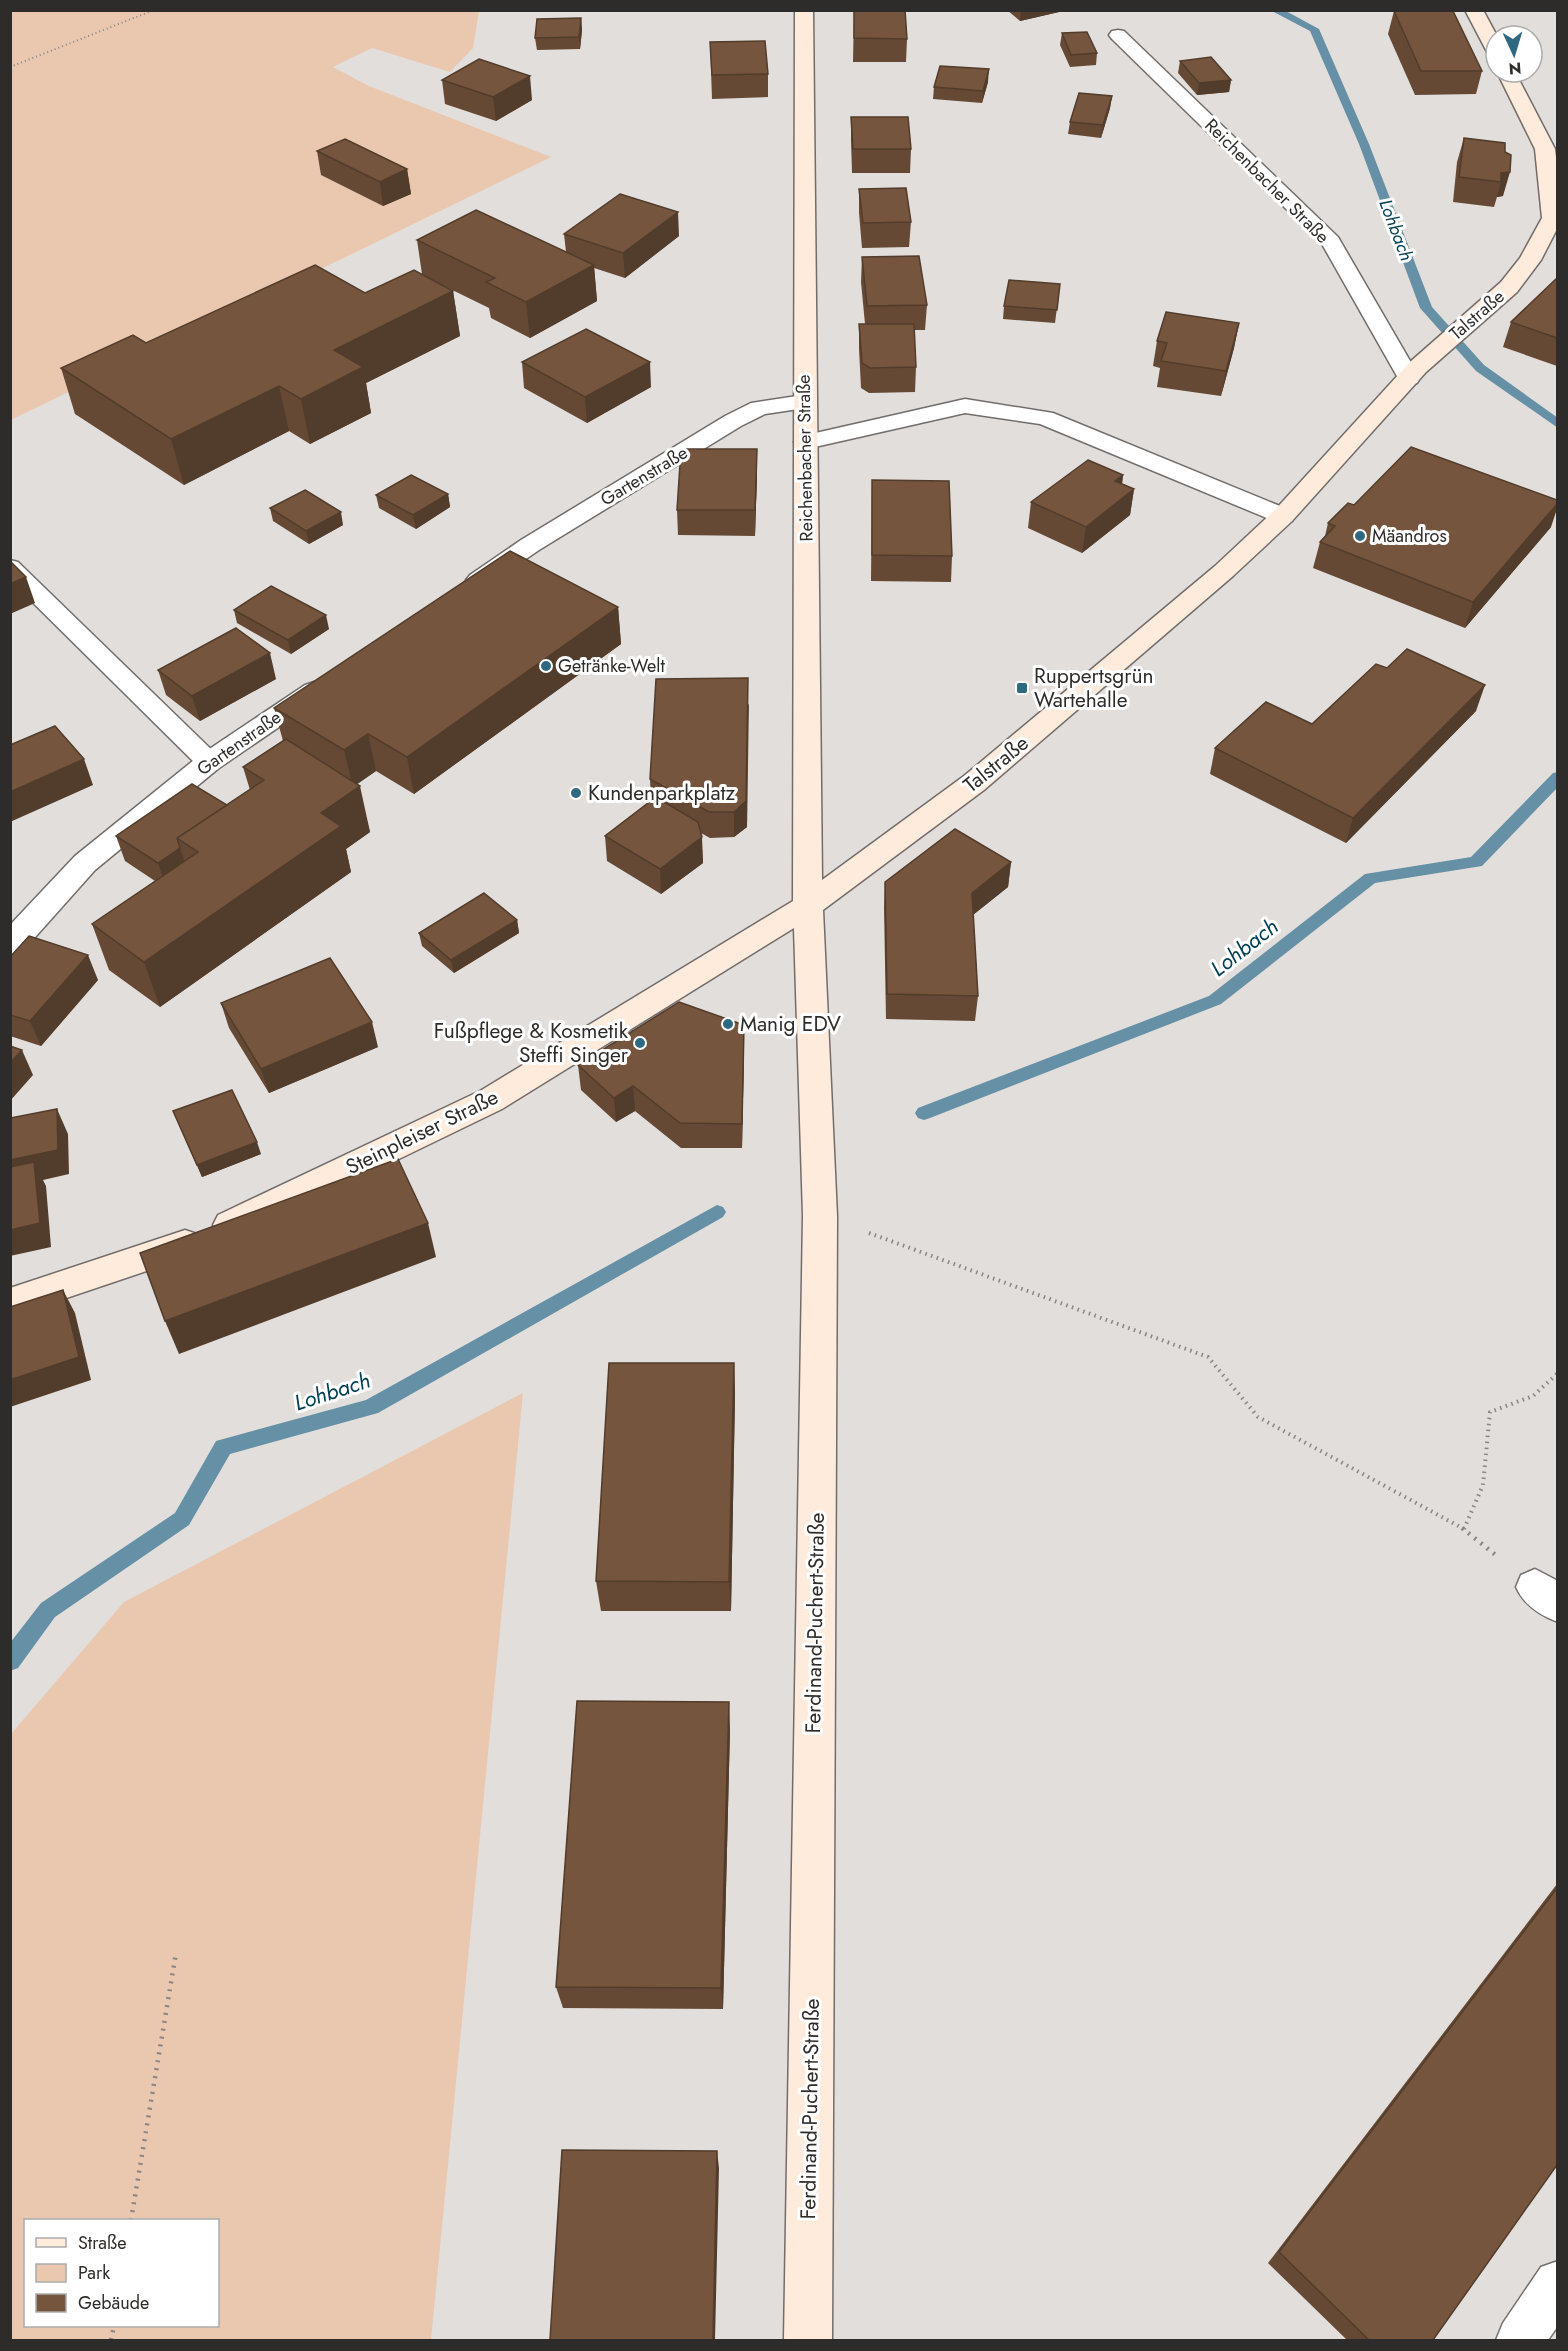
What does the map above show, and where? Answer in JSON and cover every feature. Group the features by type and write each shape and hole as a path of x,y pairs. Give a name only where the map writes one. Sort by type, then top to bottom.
{"street":[{"name":"Reichenbacher Straße","path":"804,10 808,906"},
{"path":"1474,10 1484,29"},
{"name":"Reichenbacher Straße","path":"1118,35 1331,241 1414,372"},
{"name":"Talstraße","path":"808,906 983,775 1224,571 1283,516 1414,372 1509,287 1530,260 1552,218 1551,149 1513,84"},
{"name":"Gartenstraße","path":"463,590 530,544 734,421 759,408 804,402"},
{"path":"806,442 965,406 1045,418 1283,516"},
{"name":"Gartenstraße","path":"10,945 85,863 209,762 334,677"},
{"name":"Ferdinand-Puchert-Straße","path":"808,906 820,1216 808,2340"},
{"name":"Steinpleiser Straße","path":"10,1303 201,1239 491,1100 808,906"},
{"path":"1520,2340 1557,2284"}],"lane":[{"path":"10,567 209,762"}],"path":[{"path":"10,67 154,10"},
{"path":"820,1216 1208,1356 1258,1417 1464,1529 1546,1596"},
{"path":"1464,1529 1483,1485 1490,1412 1533,1396 1557,1373"},
{"path":"131,2219 176,1953"}],"green space":[{"path":"11,11 479,11 473,48 450,72 372,48 333,67 369,86 551,157 11,420"},
{"path":"523,1393 431,2340 11,2340 11,1734 124,1602"}],"building":[{"path":"854,10 905,10 907,39 854,38"},
{"path":"1394,11 1453,11 1482,71 1421,71"},
{"path":"581,18 579,37 535,38 537,19"},
{"path":"1087,32 1097,53 1071,55 1062,33"},
{"path":"765,41 768,74 712,75 710,42"},
{"path":"1211,57 1231,80 1199,83 1180,61"},
{"path":"479,59 530,76 493,97 442,80"},
{"path":"940,66 989,69 983,91 934,87"},
{"path":"1079,93 1112,96 1103,125 1070,122"},
{"path":"851,117 908,117 911,149 853,149"},
{"path":"1464,138 1505,143 1505,152 1511,155 1510,172 1501,173 1501,182 1459,177"},
{"path":"345,139 407,169 380,182 317,151"},
{"path":"906,188 911,222 863,223 859,189"},
{"path":"620,194 678,212 623,253 564,234"},
{"path":"476,210 594,265 526,302 486,282 495,278 417,240"},
{"path":"919,256 927,305 867,306 862,257"},
{"path":"315,265 365,293 414,270 453,291 334,350 363,367 301,399 279,386 171,439 61,368 133,335 146,343"},
{"path":"1557,278 1557,338 1511,322"},
{"path":"1009,280 1060,284 1057,310 1004,306"},
{"path":"1166,312 1239,323 1226,371 1161,361 1167,343 1157,341"},
{"path":"859,324 914,324 916,367 870,368 862,363"},
{"path":"586,329 650,362 585,397 522,362"},
{"path":"1411,447 1557,500 1557,504 1473,602 1320,542 1335,526 1328,523 1348,503 1354,505"},
{"path":"681,449 757,449 755,510 677,510"},
{"path":"1088,460 1123,475 1115,481 1134,489 1086,527 1031,502"},
{"path":"411,475 448,494 413,515 376,495"},
{"path":"872,480 949,481 952,556 872,555"},
{"path":"305,490 341,512 306,531 270,508"},
{"path":"510,551 618,607 407,757 368,734 344,750 274,708"},
{"path":"10,561 26,577 10,584"},
{"path":"271,586 326,615 288,640 234,610"},
{"path":"236,628 270,653 192,696 158,670"},
{"path":"1407,649 1485,685 1353,818 1215,748 1266,702 1312,724 1376,664 1387,668"},
{"path":"748,678 746,801 734,812 709,812 650,779 656,679"},
{"path":"55,726 84,759 10,792 10,745"},
{"path":"286,739 360,786 321,813 341,826 144,962 92,924 198,852 177,838 264,780 243,767"},
{"path":"192,784 227,805 177,838 180,848 158,863 116,836"},
{"path":"656,797 698,822 702,837 660,869 605,836"},
{"path":"955,829 1011,862 972,893 978,996 887,994 885,882"},
{"path":"484,893 517,920 451,960 419,933"},
{"path":"29,936 88,955 30,1021 10,1015 10,957"},
{"path":"330,958 372,1022 261,1069 221,1003"},
{"path":"679,1002 744,1025 742,1124 680,1123 633,1086 614,1098 578,1065"},
{"path":"10,1046 22,1050 10,1063"},
{"path":"232,1090 257,1142 197,1165 173,1111"},
{"path":"57,1109 58,1150 10,1160 10,1118"},
{"path":"398,1159 428,1223 165,1321 140,1253"},
{"path":"34,1162 40,1223 10,1230 10,1167"},
{"path":"63,1290 79,1357 10,1380 10,1307"},
{"path":"609,1363 734,1363 729,1582 596,1581"},
{"path":"577,1701 729,1702 721,1988 556,1987"},
{"path":"1557,1888 1557,2165 1433,2340 1369,2340 1279,2252"},
{"path":"562,2150 717,2151 713,2340 550,2340"}],"waterway":[{"name":"Lohbach","path":"1275,10 1314,29 1364,144 1426,308 1480,368 1558,424"},
{"name":"Lohbach","path":"924,1113 1215,1000 1371,878 1476,862 1558,777"},
{"name":"Lohbach","path":"10,1661 48,1610 182,1519 223,1447 371,1407 717,1212"}],"place":[{"name":"Mäandros","path":"1360,536"},
{"name":"Getränke-Welt","path":"546,666"},
{"name":"Ruppertsgrün Wartehalle","path":"1022,688"},
{"name":"Kundenparkplatz","path":"576,793"},
{"name":"Manig EDV","path":"728,1024"},
{"name":"Fußpflege & Kosmetik Steffi Singer","path":"640,1043"}]}
